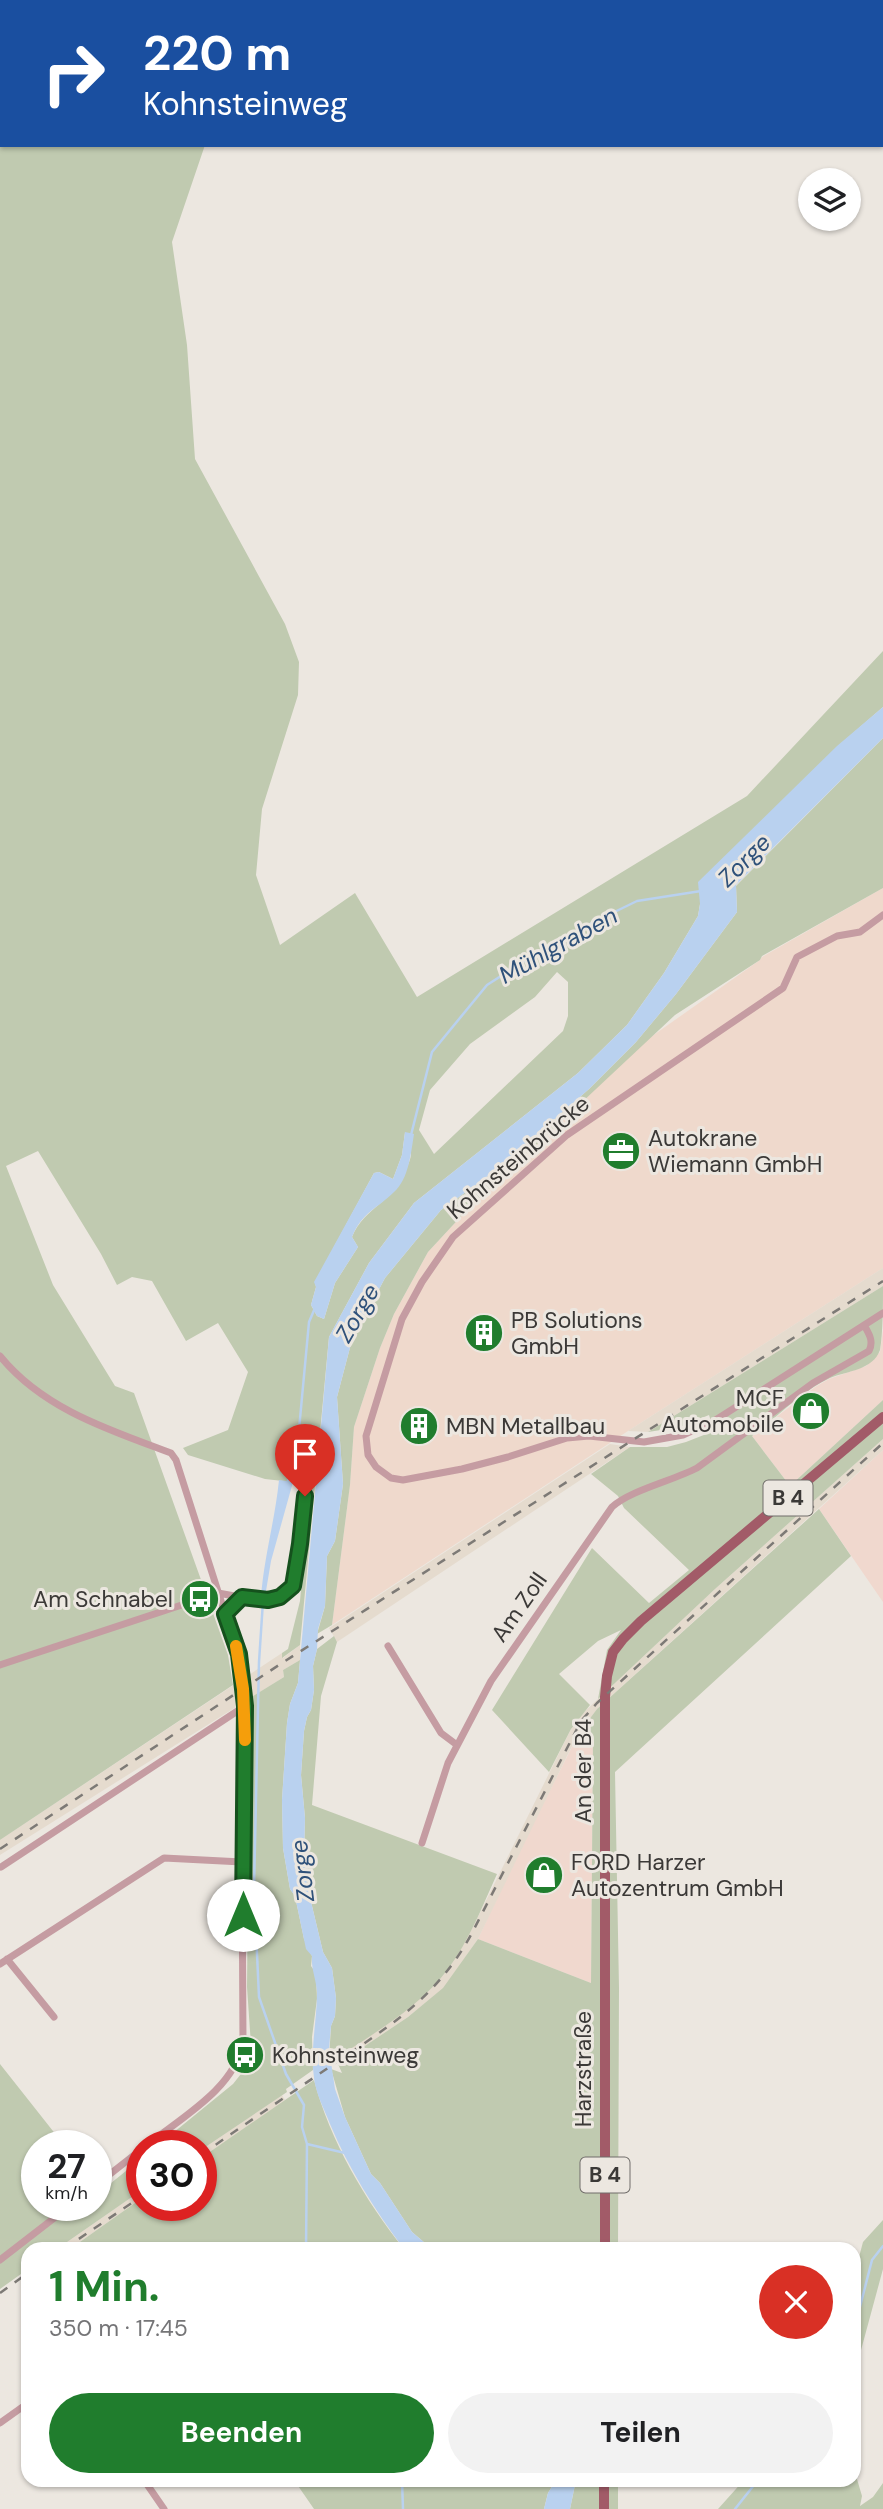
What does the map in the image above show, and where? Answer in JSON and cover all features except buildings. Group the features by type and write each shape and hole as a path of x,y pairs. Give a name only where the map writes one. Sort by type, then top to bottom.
{"main road":[{"name":"An der B4","path":"604,1972 605,1697 613,1652 622,1639 883,1417"},
{"name":"Harzstraße","path":"604,1972 605,2242"},
{"path":"604,2487 604,2509"}],"street":[{"name":"Kohnsteinbrücke","path":"883,915 860,932 837,936 797,957 783,988 567,1135 453,1237 422,1282 402,1319 366,1436 368,1455 383,1473 403,1480 508,1457 567,1438 589,1436 644,1442 665,1440 697,1430 883,1313"},
{"name":"Am Zoll","path":"422,1843 447,1763 491,1681 612,1507 623,1498 676,1479 696,1468 813,1383 869,1351 872,1346 871,1338 864,1325"},
{"path":"0,1356 31,1386 83,1419 171,1453 176,1460 239,1654 245,1706 242,1862 244,2022 240,2059 223,2084 166,2130"},
{"path":"0,1665 218,1593 257,1600 280,1597 293,1586 305,1496"},
{"path":"225,1614 242,1597"},
{"path":"388,1646 441,1733 457,1745"},
{"path":"1,1867 245,1706"},
{"path":"54,2017 4,1962 164,1858 242,1862"},
{"path":"112,2172 126,2162"},
{"path":"23,2242 50,2221"},
{"path":"0,2260 21,2244"},
{"path":"0,2423 21,2408"},
{"path":"149,2487 164,2509"}],"shaded area":[{"path":"883,888 883,1268 332,1625 350,1485 354,1427 394,1314 428,1252 466,1211 648,1039 762,957"},
{"path":"883,1268 883,1286 648,1432 628,1431"},
{"path":"883,1330 883,1400 790,1486 752,1436 815,1387 866,1366 880,1352"},
{"path":"883,1439 883,1450 597,1709 579,1733 568,1754 478,1939 444,1988 408,2017 338,2064 335,2059 389,2023 426,1993 473,1927 571,1729 582,1714 715,1589"},
{"path":"610,1444 630,1447 337,1642 329,1628"},
{"path":"883,1450 883,1602 819,1509"},
{"path":"300,1645 300,1660 283,1670 284,1677 0,1855 0,1840 282,1653 283,1658"},
{"path":"579,1733 593,1736 591,1983 478,1939"},
{"path":"282,2095 285,2100 273,2110 217,2147 217,2139"},
{"path":"126,2201 126,2209 112,2219 112,2211"},
{"path":"97,2221 110,2221 80,2242 67,2242"}],"green space":[{"path":"0,147 204,147 172,242 187,345 195,459 285,624 299,662 298,695 262,809 256,875 280,945 355,893 417,997 747,796 883,651 883,707 837,747 700,904 698,916 664,973 627,1025 578,1073 414,1203 369,1263 329,1337 300,1645 282,1658 282,1653 288,1649 300,1601 310,1484 265,1479 188,1455 183,1448 228,1430 248,1372 218,1323 186,1341 152,1281 132,1277 117,1285 38,1151 6,1166 53,1285 115,1386 134,1393 228,1655 233,1685 0,1840","holes":["557,972 568,982 568,1016 563,1031 434,1154 419,1130 430,1090 470,1044 535,997","405,1132 411,1154 402,1180 357,1227 352,1237 358,1247 335,1283 324,1319 317,1316 311,1305 315,1282 374,1173 379,1172 393,1179 402,1155"]},
{"path":"883,738 883,888 762,956 760,960 675,1015 466,1211 428,1252 394,1314 354,1427 350,1485 332,1625 317,1634 325,1606 327,1556 335,1541 343,1484 337,1397 352,1340 385,1278 441,1210 499,1168 589,1089 636,1042 676,994 737,912 736,886"},
{"path":"883,1286 882,1336 877,1357 866,1366 820,1383 752,1436 790,1486 883,1400 883,1439 715,1589 598,1699 607,1650 621,1630 598,1641 559,1674 590,1705 571,1729 549,1772 492,1710 592,1548 649,1603 689,1570 624,1508 618,1496 591,1474 630,1447 667,1447 714,1431 709,1415 680,1427 648,1432"},
{"path":"819,1509 851,1556 615,1772 619,1988 618,2242 424,2242 412,2232 380,2183 371,2174 345,2117 331,2069 342,2073 338,2064 408,2017 443,1988 478,1939 591,1983 593,1736 579,1733 597,1709"},
{"path":"334,1636 337,1642 321,1696 312,1805 497,1874 462,1947 436,1983 395,2019 335,2059 329,2059 336,1998 332,1968 323,1952 307,1885 301,1775 304,1731 311,1710 313,1666 317,1649"},
{"path":"300,1660 298,1683 290,1704 287,1723 282,1800 283,1848 290,1889 295,1896 304,1939 312,1956 311,1966 316,1973 313,2070 286,2089 287,2092 217,2139 217,2130 177,2130 233,2084 252,2060 247,1987 250,1698 284,1677 283,1670"},
{"path":"0,2064 52,2130 21,2130 21,2221 97,2221 67,2242 21,2242 21,2274 0,2289"},
{"path":"314,2080 329,2125 350,2169 399,2242 80,2242 126,2209 126,2221 217,2221 217,2147"},
{"path":"126,2171 126,2201 112,2211 112,2182"},
{"path":"883,2220 883,2269 861,2350 861,2250 863,2242"},
{"path":"883,2483 883,2509 718,2509 738,2487 859,2487 862,2496 860,2506 873,2497"},
{"path":"299,2487 552,2487 544,2509 314,2509"},
{"path":"575,2487 618,2487 618,2509 570,2509"}],"water":[{"name":"Zorge","path":"883,707 883,738 736,885 737,912 676,994 636,1042 589,1089 499,1168 441,1210 385,1278 352,1340 337,1397 343,1484 335,1541 327,1556 325,1606 318,1629 313,1666 314,1690 304,1731 301,1775 305,1818 304,1857 307,1885 323,1952 332,1968 336,1998 329,2049 335,2089 371,2174 380,2183 412,2232 424,2242 399,2242 354,2173 337,2141 316,2090 313,2056 317,2003 312,1956 306,1949 295,1896 290,1889 283,1848 282,1800 287,1723 290,1704 298,1683 329,1337 369,1263 414,1203 578,1073 627,1025 664,973 698,916 698,882 837,746"},
{"path":"405,1132 414,1134 403,1180 394,1192 365,1216 356,1229 352,1237 358,1247 335,1283 324,1319 317,1316 311,1305 316,1287 314,1282 374,1173 379,1172 393,1179 402,1155"},
{"path":"279,1480 293,1482 271,1561 265,1597 261,1597 275,1510"},
{"path":"552,2487 575,2487 570,2509 544,2509"}],"waterway":[{"name":"Mühlgraben","path":"411,1135 432,1052 487,985 559,939 637,901 701,891"},
{"name":"Mühlgraben","path":"287,1484 297,1451 309,1322 315,1308"},
{"path":"263,1601 254,1889 259,1997 286,2074 304,2105 302,2127 307,2144 306,2242"},
{"path":"307,2144 345,2153"},
{"path":"861,2303 872,2260 883,2246"},
{"path":"402,2487 403,2509"},
{"path":"735,2509 752,2487"}],"railway":[{"path":"0,1849 282,1663 883,1281"},
{"path":"217,2144 389,2026 426,1995 458,1956 472,1933 581,1721 597,1703 883,1443"},
{"path":"74,2242 126,2207"},
{"path":"0,2293 21,2278"}],"slow traffic":[{"path":"236,1646 243,1689 245,1740"}],"place":[{"name":"Autokrane Wiemann GmbH","path":"621,1151"},
{"name":"PB Solutions GmbH","path":"484,1333"},
{"name":"MCF Automobile","path":"811,1411"},
{"name":"MBN Metallbau","path":"419,1426"},
{"name":"Am Schnabel","path":"200,1599"},
{"name":"FORD Harzer Autozentrum GmbH","path":"544,1875"},
{"name":"Kohnsteinweg","path":"245,2055"}],"route":[{"path":"243,1915 245,1706 239,1654 225,1614 242,1597 268,1600 280,1597 293,1586 305,1496"}]}
